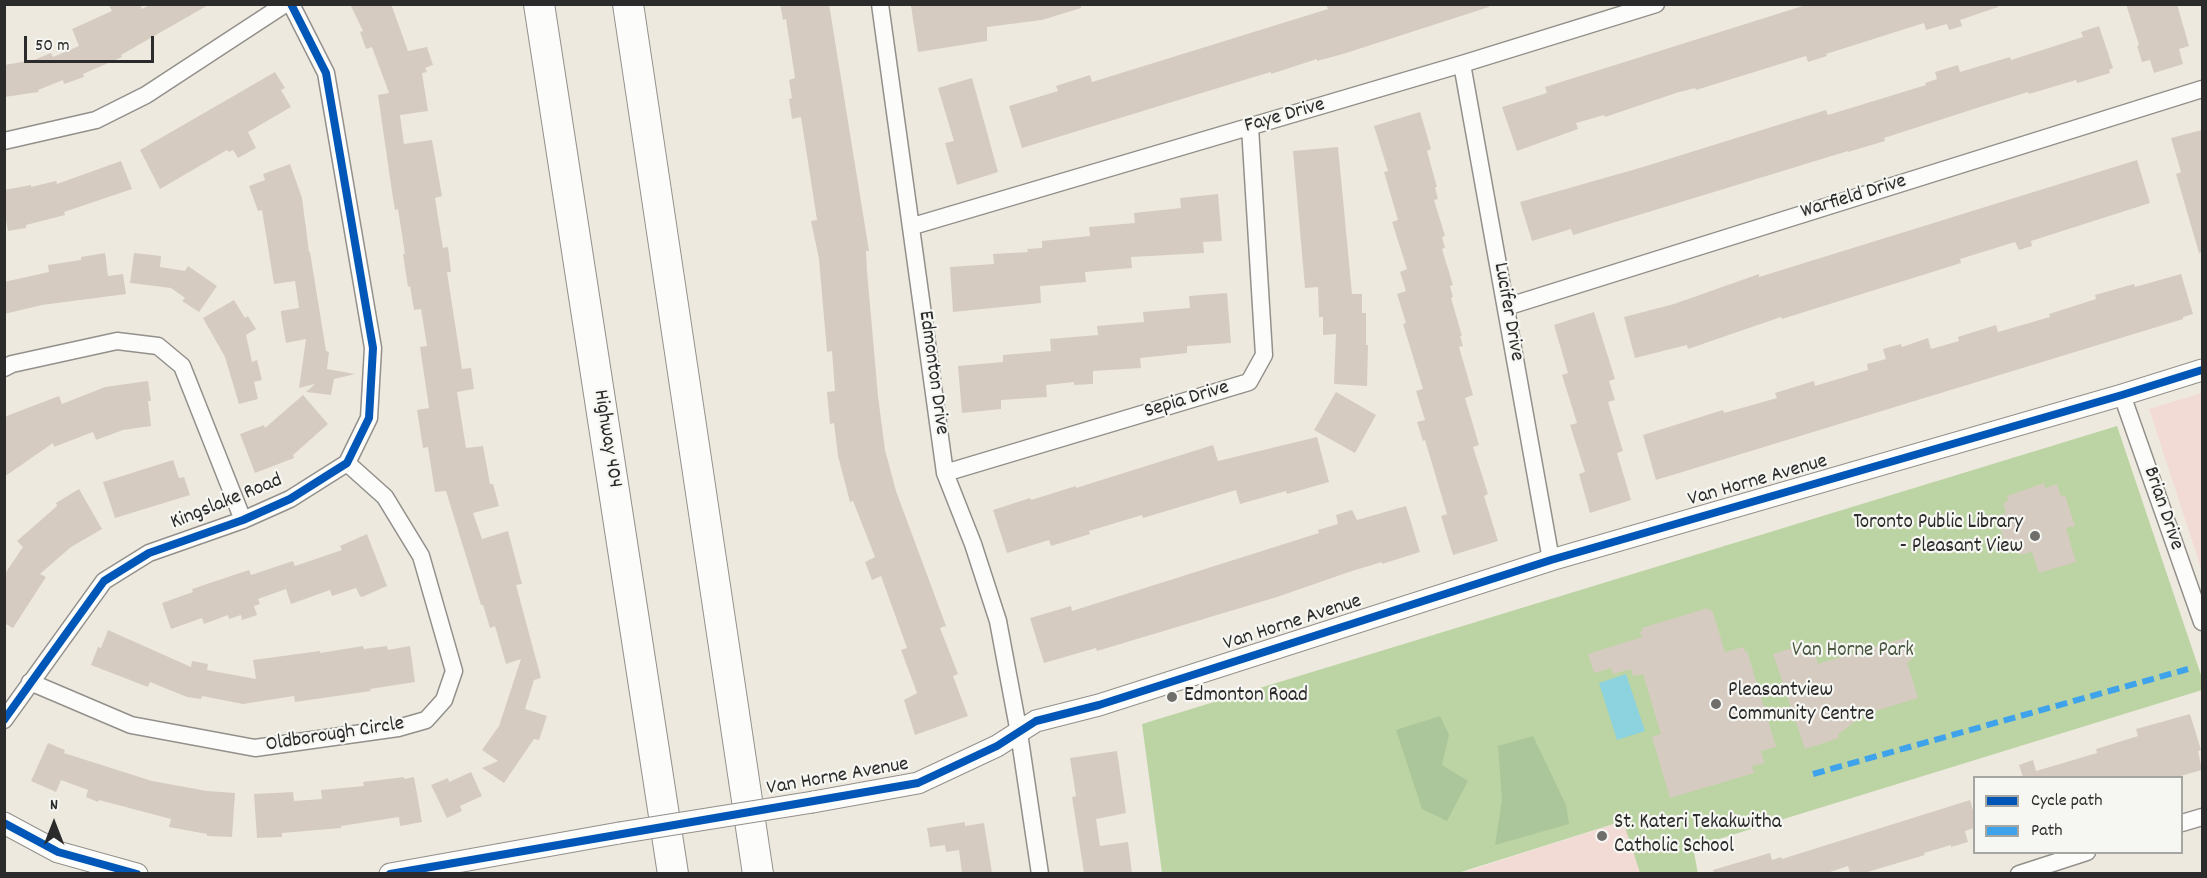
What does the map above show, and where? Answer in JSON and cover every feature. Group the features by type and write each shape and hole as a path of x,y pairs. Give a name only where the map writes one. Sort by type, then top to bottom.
{"highway":[{"name":"Highway 404","path":"538,4 673,873"},
{"path":"628,4 758,873"}],"street":[{"path":"4,141 96,120 146,94 285,4"},
{"path":"291,4 326,73 372,348 369,418 347,463"},
{"name":"Edmonton Drive","path":"880,4 913,226 945,472 973,543 998,621 1019,733"},
{"name":"Faye Drive","path":"913,226 1462,64 1656,4"},
{"name":"Lucifer Drive","path":"1462,64 1551,560"},
{"name":"Warfield Drive","path":"1506,307 2202,89"},
{"name":"Sepia Drive","path":"945,472 1250,382 1264,355 1250,127"},
{"path":"4,368 12,364 117,341 158,346 182,366 243,520"},
{"name":"Van Horne Avenue","path":"390,873 918,783 997,746 1036,721 1099,705 1551,560 2202,370"},
{"name":"Brian Drive","path":"2122,395 2202,622"},
{"name":"Kingslake Road","path":"4,720 104,581 149,553 243,520 290,499 347,463"},
{"name":"Oldborough Circle","path":"30,682 131,725 255,748 398,728 426,720 444,700 453,671 421,556 385,497 347,463"},
{"path":"1019,733 1040,873"},
{"path":"2183,822 2202,817"},
{"path":"4,823 58,852 137,873"},
{"path":"2019,873 2081,854"}],"shaded area":[{"path":"2202,393 2202,571 2149,409"},
{"name":"St. Kateri Tekakwitha Catholic School","path":"1624,821 1640,873 1458,874"}],"green space":[{"name":"Van Horne Park","path":"2117,426 2202,678 2202,690 1693,847 1698,874 1640,873 1623,821 1458,873 1162,873 1142,724"},
{"path":"1440,716 1449,735 1442,765 1468,781 1447,821 1422,809 1396,730"},
{"path":"1533,736 1566,805 1569,824 1495,845 1502,800 1498,746"}],"water":[{"path":"1626,674 1645,731 1617,740 1599,683"}],"building":[{"path":"108,4 140,4 142,9 151,4 210,4 121,55 122,57 83,74 84,77 64,84 63,80 38,90 39,92 4,97 4,65 34,60 51,53 53,57 79,46 72,29 112,11"},
{"path":"350,4 391,4 408,51 427,47 433,65 425,68 427,72 422,73 428,111 400,115 404,144 432,140 442,196 435,198 443,248 448,247 451,272 447,272 462,369 471,368 474,389 457,392 466,448 483,446 490,484 493,484 499,506 473,513 482,539 508,531 522,584 516,585 541,678 534,680 525,709 547,716 539,740 534,739 504,783 482,768 498,761 482,750 499,726 521,659 506,664 495,626 490,628 483,605 481,605 446,491 435,492 428,447 423,448 417,410 429,408 420,347 427,346 421,309 414,310 410,286 408,287 398,209 395,210 392,192 378,95 389,93 372,47 366,49 360,32 363,31"},
{"path":"780,4 829,4 869,251 866,251 867,271 885,450 896,491 946,626 940,628 958,674 953,676 968,716 915,735 904,700 917,693 901,650 907,648 881,576 872,580 865,562 875,557 853,501 850,502 838,456 834,423 830,424 827,392 835,391 832,351 827,352 819,259 811,221 817,220 801,117 792,119 789,80 795,78 786,19 783,20"},
{"path":"918,4 1081,4 1081,8 1042,20 987,27 987,41 918,52 911,6"},
{"path":"1326,4 1489,4 1489,7 1343,54 1317,61 1317,59 1271,74 1271,72 1022,148 1009,106 1058,91 1056,86 1090,75 1092,82 1328,9"},
{"path":"1809,4 1998,4 1998,7 1960,20 1962,26 1949,30 1947,24 1926,30 1924,23 1826,54 1827,56 1808,62 1806,56 1696,90 1695,88 1676,93 1605,117 1604,115 1576,123 1578,129 1517,151 1502,107 1547,93 1545,87"},
{"path":"2126,4 2177,4 2189,46 2179,49 2183,64 2154,73 2150,60 2142,62"},
{"path":"2099,26 2113,68 2109,70 2110,73 2077,83 2076,80 2029,94 2028,92 1884,138 1885,141 1573,235 1571,229 1532,241 1520,202 1643,167 1826,110 1828,115 1926,85 1925,83 1937,79 1935,72 1958,65 1960,72 2010,57 2011,60 2083,37 2081,32"},
{"path":"275,72 285,88 281,90 291,107 248,132 256,148 238,158 233,150 229,152 227,150 160,189 140,150"},
{"path":"972,78 998,172 957,185 945,143 954,141 938,88"},
{"path":"1420,112 1431,149 1427,151 1437,187 1435,187 1438,199 1434,200 1445,236 1442,237 1445,248 1442,249 1453,285 1450,286 1453,297 1451,298 1462,336 1460,336 1463,346 1459,347 1473,395 1465,398 1479,445 1473,447 1488,494 1484,496 1498,541 1453,555 1441,516 1447,514 1425,440 1423,441 1417,422 1425,420 1416,391 1423,389 1403,324 1406,323 1397,294 1406,291 1400,272 1407,269 1392,222 1398,220 1384,172 1388,171 1374,126"},
{"path":"2202,130 2202,252 2199,253 2176,174 2181,172 2171,138"},
{"path":"1338,147 1352,294 1362,294 1362,313 1366,313 1367,386 1334,384 1336,334 1323,335 1323,317 1319,317 1318,287 1305,288 1293,151"},
{"path":"2137,160 2150,203 2031,241 2032,246 2019,250 2015,242 1960,259 1961,263 1782,319 1781,317 1688,349 1687,345 1635,358 1624,317 1674,304 1759,274 1759,277"},
{"path":"121,161 132,189 64,212 65,215 26,225 26,228 8,231 4,211 4,190 56,181 57,184"},
{"path":"290,164 302,198 326,351 329,352 327,369 355,374 334,379 331,395 306,392 315,384 299,388 306,339 286,343 281,314 281,311 299,308 295,281 274,284 262,210 258,211 249,186 265,180 263,174"},
{"path":"1218,194 1222,241 1203,242 1204,253 1131,257 1132,268 1085,272 1086,282 1040,286 1041,303 953,312 950,267 994,264 993,254 1028,252 1027,249 1042,248 1042,241 1090,236 1089,227 1135,223 1134,213 1181,208 1180,198"},
{"path":"105,253 108,276 123,274 126,294 42,305 4,314 4,282 49,272 48,265 81,260 81,257"},
{"path":"134,253 161,256 160,267 185,271 188,266 217,286 199,312 182,301 185,298 171,288 130,283"},
{"path":"2181,274 2193,314 2183,319 1656,480 1643,435 1723,410 1724,413 1777,398 1775,393 1814,381 1815,386 1868,370 1867,364 1886,359 1883,349 1901,344 1902,347 1928,338 1931,349 1959,341 1958,337 1996,325 1998,332 2050,317 2049,314 2096,299 2095,295"},
{"path":"1227,293 1231,343 1187,346 1187,353 1140,358 1141,368 1093,371 1093,384 1074,385 1074,382 1046,385 1047,397 1001,400 1001,409 962,413 958,366 1003,362 1003,355 1051,351 1050,339 1098,335 1097,326 1144,322 1143,312 1190,308 1189,296"},
{"path":"234,300 245,318 248,316 256,329 246,335 252,362 257,360 262,380 254,382 258,399 239,404 225,357 203,318"},
{"path":"1594,312 1615,379 1609,381 1615,400 1608,402 1623,451 1617,453 1631,500 1590,513 1579,474 1585,472 1570,425 1577,423 1562,375 1568,373 1554,325"},
{"path":"148,381 151,426 123,430 96,440 93,432 54,447 53,443 4,477 4,418 59,396 62,404 105,387"},
{"path":"1336,392 1376,415 1355,453 1314,430"},
{"path":"303,395 328,424 293,455 294,458 255,473 240,434 264,425 265,428"},
{"path":"1317,437 1329,482 1287,494 1286,491 1240,504 1236,490 1143,518 1142,515 1089,531 1090,534 1051,546 1049,540 1007,553 993,510 1030,498 1031,500 1076,486 1076,488 1213,445 1218,461"},
{"path":"173,460 179,478 184,477 190,495 115,518 103,482"},
{"name":"Toronto Public Library - Pleasant View","path":"2044,483 2045,488 2057,484 2061,496 2065,495 2075,526 2066,528 2076,562 2039,573 2032,552 2020,555 2016,543 2006,547 2000,527 2006,525 2002,514 2006,513 2003,503 2008,501 2007,496"},
{"path":"79,489 102,529 71,547 40,574 46,577 13,628 4,623 4,575 23,547 17,541 57,506 56,503"},
{"path":"1406,506 1420,552 1097,651 1096,648 1044,663 1030,618 1071,606 1072,611 1319,533 1318,530 1338,524 1336,515 1352,510 1357,520"},
{"path":"367,534 387,586 362,597 356,588 332,596 330,590 291,604 286,589 258,599 260,604 254,606 257,615 242,620 241,615 229,619 228,615 204,624 202,618 171,629 162,603 193,592 192,589 249,570 251,575 293,561 295,566 342,550 340,546"},
{"name":"Pleasantview Community Centre","path":"1708,608 1709,611 1712,610 1725,652 1744,647 1745,652 1747,651 1776,747 1761,751 1764,763 1752,766 1754,773 1670,798 1652,737 1661,734 1643,674 1633,676 1631,669 1613,674 1611,668 1594,673 1588,654 1642,637 1640,632 1642,628"},
{"path":"108,630 191,667 192,661 208,664 207,670 256,679 253,660 363,646 364,649 387,646 388,650 410,646 415,682 295,702 294,696 243,704 202,696 201,699 187,697 150,682 148,687 91,665"},
{"path":"1905,638 1912,660 1907,662 1918,698 1862,715 1838,735 1839,738 1805,749 1773,654 1812,642 1818,664"},
{"path":"2190,714 2201,750 2198,751 2202,770 2181,776 2023,776 2019,765 2033,760 2036,771 2097,753 2096,749 2138,736 2136,729"},
{"path":"48,743 65,750 64,753 152,781 207,791 235,793 232,837 207,836 207,834 169,827 171,819 99,800 98,802 86,797 88,790 61,780 56,792 31,781"},
{"path":"1117,751 1126,813 1096,819 1100,846 1128,842 1132,873 1084,873 1072,797 1076,796 1070,758"},
{"path":"471,772 482,796 460,806 462,811 447,818 431,785 448,778 449,782"},
{"path":"404,777 404,779 414,777 422,822 400,826 399,817 341,826 341,828 282,833 282,837 257,838 254,794 293,792 294,801 322,799 321,790 364,786 363,782"},
{"path":"1970,800 1973,810 1973,828 1965,831 1968,842 1924,853 1925,855 1864,873 1850,873 1848,866 1827,873 1714,873 1713,870 1770,853 1772,860 1781,857 1782,859"},
{"path":"965,822 965,826 984,823 992,873 962,873 959,850 946,852 945,845 930,847 927,828"}],"marked path":[{"path":"1813,774 2188,669"}],"cycle path":[{"path":"4,720 104,581 149,553 243,520 290,499 347,463 369,418 373,348 326,73 291,4"},
{"path":"390,874 918,783 997,746 1036,721 1099,705 1551,560 2202,370"},
{"path":"4,823 58,852 137,874"}],"place":[{"name":"Toronto Public Library - Pleasant View","path":"2035,536"},
{"name":"Edmonton Road","path":"1172,697"},
{"name":"Pleasantview Community Centre","path":"1716,704"},
{"name":"St. Kateri Tekakwitha Catholic School","path":"1602,836"}]}
